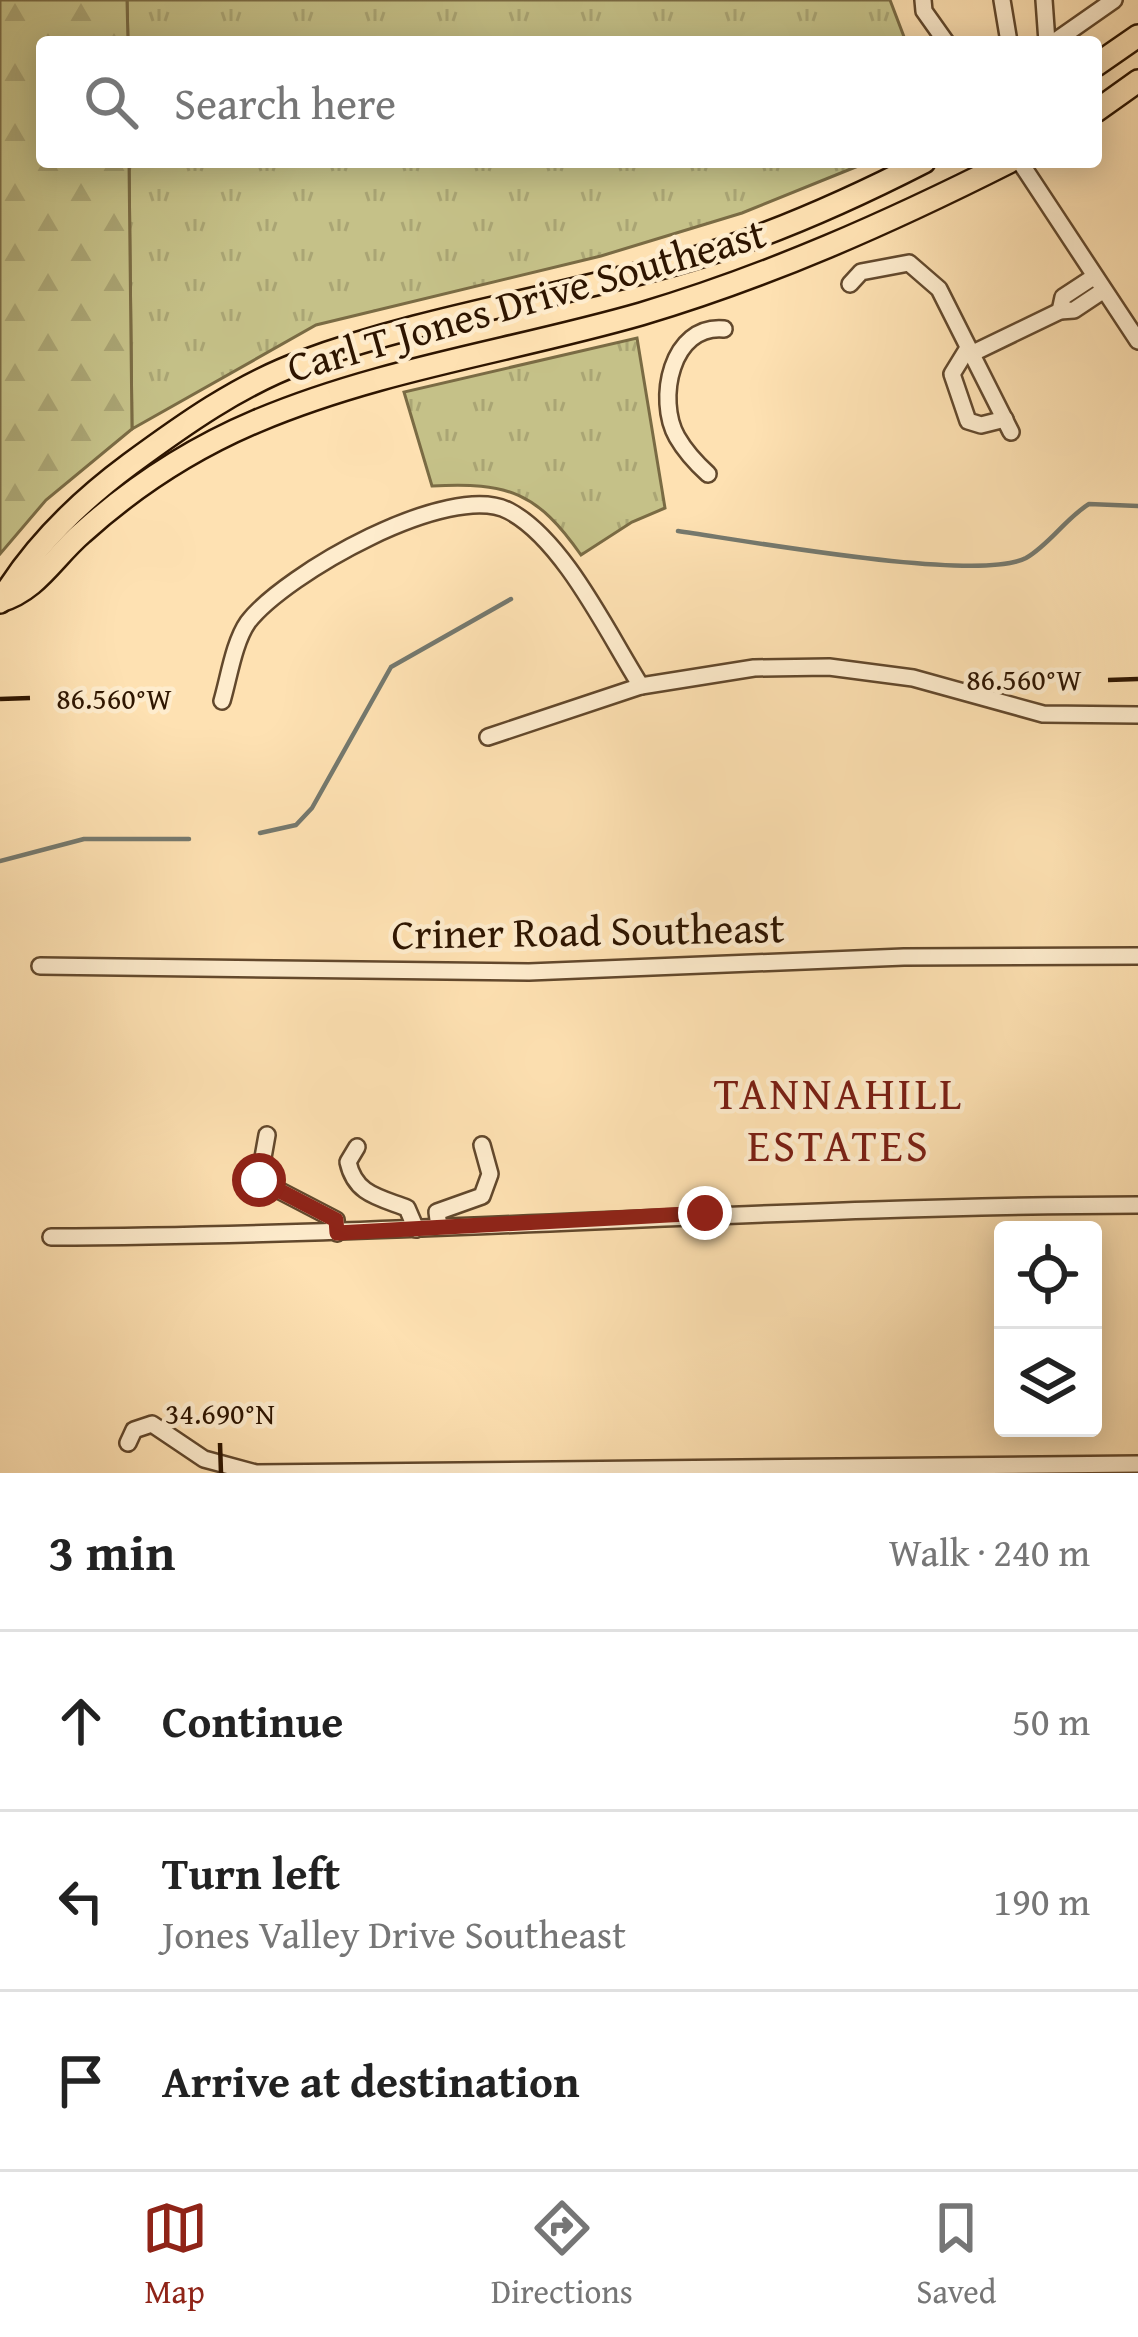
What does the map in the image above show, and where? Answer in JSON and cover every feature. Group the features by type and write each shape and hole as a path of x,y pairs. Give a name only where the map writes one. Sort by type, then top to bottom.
{"main road":[{"path":"1102,60 1138,35"},
{"path":"1102,107 1138,81"},
{"name":"Carl T Jones Drive Southeast","path":"0,601 20,568 100,487 196,416 299,363 409,330 677,263 854,197 912,168"},
{"name":"Carl T Jones Drive Southeast","path":"0,601 24,594 78,536 124,498 182,458 254,422 349,385 638,314 761,275 919,208 997,168"}],"street":[{"path":"923,0 924,11 942,36"},
{"path":"1002,0 1008,36"},
{"path":"1044,0 1050,36"},
{"path":"1086,0 1088,19"},
{"path":"1061,36 1114,0"},
{"path":"1024,168 1138,341"},
{"path":"850,284 861,272 909,262 939,289 970,351 1008,426 968,421 952,374 970,351 1060,311 1075,310 1097,285"},
{"path":"708,473 675,434 668,393 676,357 688,340 710,328 724,329"},
{"path":"221,700 246,625 272,598 377,534 456,504 506,508 544,538 641,686"},
{"path":"488,737 526,729 641,686 754,668 829,667 913,678 1042,714 1138,715"},
{"name":"Criner Road Southeast","path":"40,966 529,972 904,957 1138,956"},
{"path":"267,1135 259,1180 321,1208 336,1220 337,1233"},
{"path":"439,1227 437,1213 482,1196 490,1174 482,1145"},
{"path":"357,1147 348,1162 352,1181 363,1192 406,1208 416,1229"},
{"path":"51,1237 337,1233 705,1213 1138,1205"},
{"path":"128,1443 134,1430 152,1424 204,1460 256,1473 1011,1469 1138,1464"}],"green space":[{"path":"0,0 127,0 128,36 36,36 36,168 129,168 132,429 46,500 0,554"},
{"path":"127,0 890,0 904,36 128,36"},
{"path":"129,168 853,168 742,213 601,256 316,325 132,429"},
{"path":"637,338 665,508 632,522 581,555 550,517 518,495 481,486 432,486 404,392"}],"waterway":[{"path":"678,531 912,563 1000,564 1034,553 1089,504 1138,506"},
{"path":"260,833 296,825 312,808 391,667 511,599"},
{"path":"0,861 84,839 189,839"}],"district":[{"name":"TANNAHILL ESTATES","path":"839,1118"}],"route":[{"path":"259,1180 321,1208 336,1220 337,1233 705,1213"}]}
